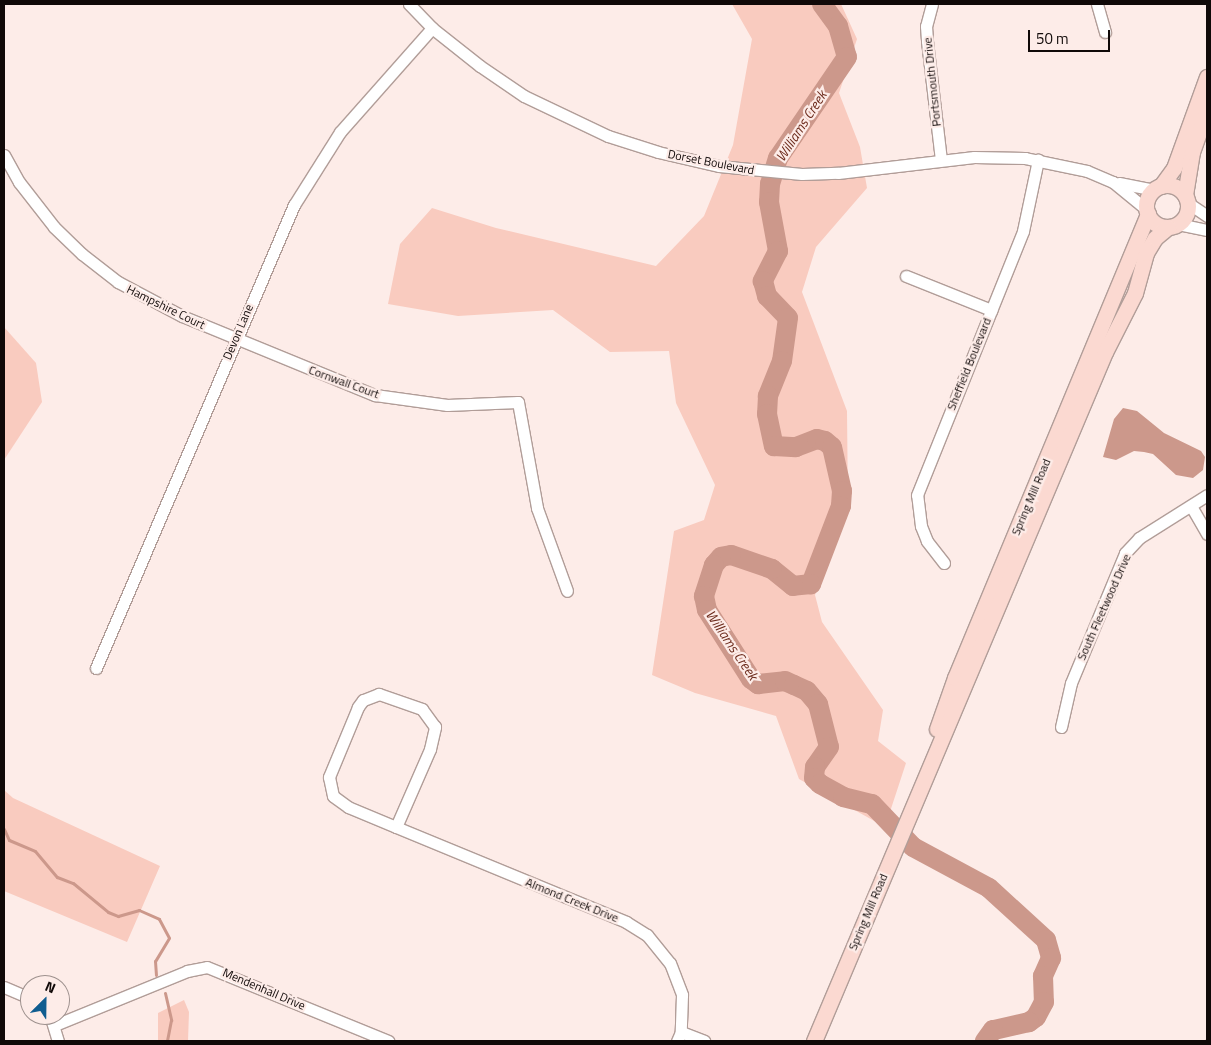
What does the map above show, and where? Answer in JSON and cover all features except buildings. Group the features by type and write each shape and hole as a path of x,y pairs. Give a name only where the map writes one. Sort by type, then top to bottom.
{"street":[{"name":"Dorset Boulevard","path":"410,4 432,28 480,66 524,96 608,136 658,152 746,170 802,174 838,173 941,160 994,156 1038,160 1071,166 1113,182 1158,188"},
{"name":"Portsmouth Drive","path":"932,4 927,41 941,160"},
{"path":"1097,4 1105,32"},
{"name":"Devon Lane","path":"96,668 275,244 324,155 365,102 432,28"},
{"path":"1207,78 1174,168 1148,198 1147,212 1156,224 1207,230"},
{"path":"1173,226 1186,215 1186,199 1192,152 1207,110"},
{"name":"Hampshire Court","path":"4,156 19,182 54,227 100,269 141,296 235,338"},
{"name":"Sheffield Boulevard","path":"944,563 927,542 920,526 917,495 1023,231 1038,160"},
{"name":"Dorset Boulevard","path":"1113,182 1147,212"},
{"path":"1158,188 1174,187 1207,216"},
{"name":"Spring Mill Road","path":"923,782 929,754 955,678 1147,212"},
{"name":"Spring Mill Road","path":"814,1041 1105,352 1131,302 1146,253 1155,238 1173,226"},
{"path":"906,276 991,310"},
{"name":"Cornwall Court","path":"235,338 375,394 447,405 518,402 537,508 567,591"},
{"name":"South Fleetwood Drive","path":"1061,727 1071,682 1125,553 1138,538 1207,495"},
{"path":"1191,506 1207,534"},
{"name":"Almond Creek Drive","path":"396,827 430,750 435,727 422,709 379,694 363,700 358,708 329,777 333,796 348,807 396,827 626,922 647,934 670,963 677,979 682,995 679,1036"},
{"name":"Mendenhall Drive","path":"70,1013 187,971 207,967 388,1041"},
{"path":"4,987 20,994"},
{"path":"53,1025 58,1041"},
{"path":"679,1036 704,1041"}],"shaded area":[{"path":"732,4 841,4 857,39 839,93 860,147 867,188 816,247 802,292 847,411 848,507 815,595 822,622 883,710 878,741 906,763 885,827 799,779 776,716 695,693 652,675 674,531 704,520 715,485 676,403 669,351 610,352 553,310 458,316 388,304 400,244 432,208 496,228 656,266 704,216 733,145 752,39"},
{"path":"4,327 36,363 42,402 4,460"},
{"path":"1123,408 1137,411 1164,433 1201,451 1205,457 1203,470 1193,478 1176,475 1153,454 1144,452 1134,451 1116,460 1103,457 1114,419"},
{"path":"4,790 13,798 160,866 127,942 4,891"},
{"path":"184,1000 189,1012 188,1041 158,1041 158,1013"}],"waterway":[{"name":"Williams Creek","path":"822,4 838,26 847,57 778,158 770,184 769,202 778,251 763,281 767,296 788,318 782,361 768,396 767,414 774,446 796,447 817,439 825,441 832,447 842,491 841,506 811,584 793,586 772,569 731,555 721,557 714,565 704,596 707,610 751,679 758,684 785,681 807,691 818,704 829,747 815,767 814,778 820,784 843,797 872,804 913,847 989,888 1046,940 1051,958 1043,976 1044,1002 1036,1017 1029,1022 993,1030 985,1041"},
{"path":"4,829 9,840 35,851 57,877 73,883 108,912 118,916 139,910 159,919 169,938 155,961 156,975"},
{"path":"165,993 171,1020 167,1041"}]}
